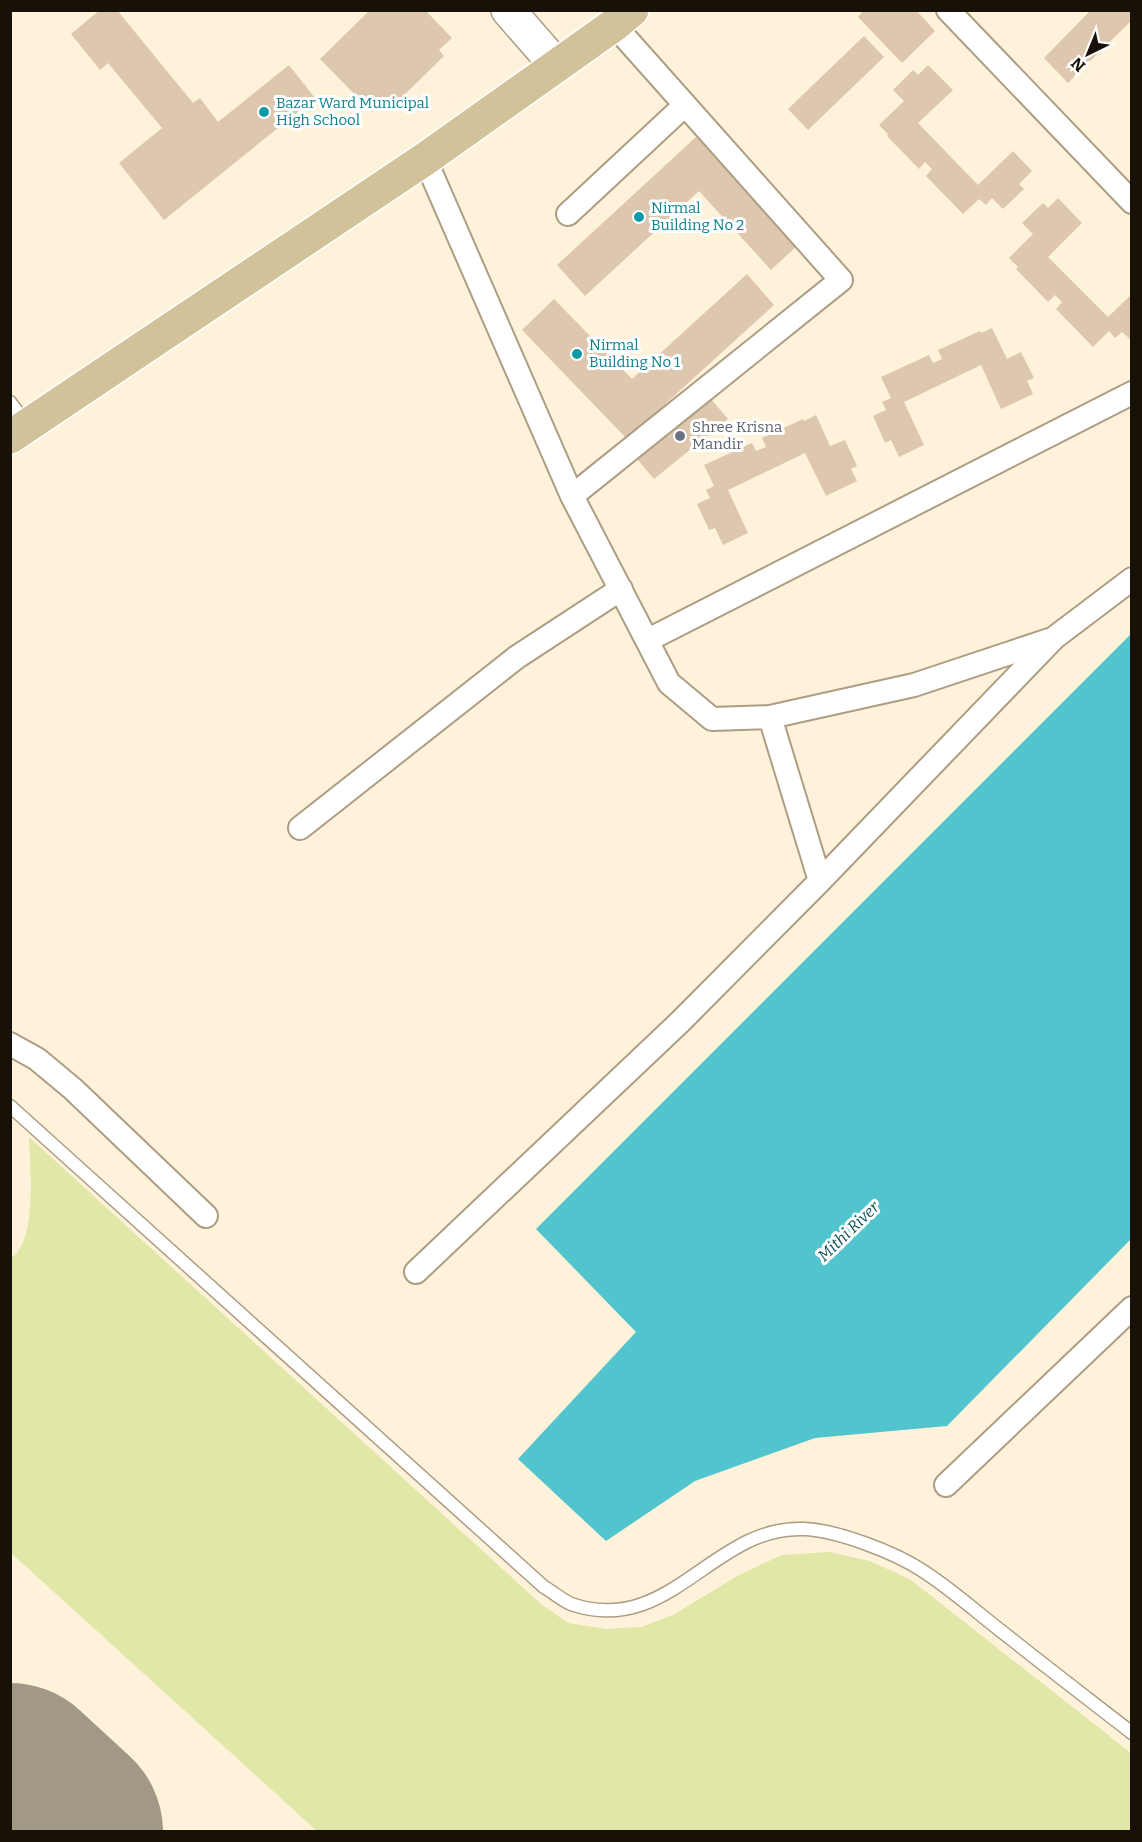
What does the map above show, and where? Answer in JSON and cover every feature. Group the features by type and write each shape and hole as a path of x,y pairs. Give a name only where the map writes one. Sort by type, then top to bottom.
{"main road":[{"path":"508,10 556,65"},
{"path":"16,422 425,159 623,18"}],"street":[{"path":"948,10 1131,202"},
{"path":"572,496 841,280 685,105 623,18"},
{"path":"567,214 685,105"},
{"path":"425,159 572,496 669,683 712,719 770,717 914,685 1054,638"},
{"path":"648,640 1131,393"},
{"path":"416,1272 681,1021 820,881 1054,638 1131,579"},
{"path":"300,828 517,657 621,589"},
{"path":"770,717 820,881"},
{"path":"10,1044 37,1059 73,1089 206,1216"},
{"path":"946,1485 1131,1308"}],"lane":[{"path":"10,1106 535,1579 570,1604 601,1610 627,1610 660,1597 734,1549 763,1534 804,1529 854,1538 923,1570 1131,1733"}],"green space":[{"path":"29,1137 541,1604 568,1623 606,1629 641,1627 673,1615 739,1575 782,1555 829,1552 870,1561 911,1580 1131,1753 1131,1831 317,1831 11,1553 10,1259 19,1250 29,1221 31,1184"}],"water":[{"name":"Mithi River","path":"1131,634 1131,1239 947,1426 815,1438 695,1481 606,1541 518,1459 636,1332 536,1229"}],"building":[{"name":"Bazar Ward Municipal High School","path":"100,10 117,10 193,103 200,98 218,122 289,65 315,98 164,220 119,163 162,128 108,63 100,70 71,34"},
{"path":"370,10 425,10 452,38 439,50 444,56 394,105 386,98 372,112 320,59"},
{"path":"864,10 916,10 935,31 902,63 858,17"},
{"path":"1091,10 1132,10 1132,20 1068,83 1044,58"},
{"path":"864,36 884,57 808,130 788,109"},
{"path":"928,65 953,90 918,123 978,185 1013,151 1032,171 1019,184 1024,189 1003,209 992,198 986,205 979,199 963,214 926,176 932,169 925,162 919,169 879,125 904,101 893,90 913,70 918,75"},
{"name":"Nirmal Building No 2","path":"700,136 799,244 771,270 699,191 585,296 557,265 696,137 698,139"},
{"path":"1058,198 1082,223 1048,257 1108,317 1132,294 1132,341 1122,332 1115,338 1109,331 1093,347 1056,309 1062,302 1055,295 1048,302 1016,269 1018,267 1009,258 1033,234 1022,223 1043,203 1048,208"},
{"name":"Nirmal Building No 1","path":"747,274 774,305 627,439 522,330 554,299 632,379"},
{"path":"992,328 1007,359 1021,352 1034,378 1027,381 1033,394 1001,409 981,365 904,402 924,445 899,457 891,440 885,443 873,416 886,410 882,402 891,398 881,377 929,355 933,363 942,359 938,350"},
{"name":"Shree Krisna Mandir","path":"705,392 728,419 654,479 631,452"},
{"path":"816,415 830,446 845,440 857,466 851,469 857,481 826,496 805,453 728,490 748,533 723,545 715,528 709,530 697,504 710,498 706,490 714,486 704,465 752,443 756,451 766,447 762,438"}],"taxiway":[{"path":"10,1795 31,1805"}],"runway":[{"path":"10,1786 60,1832"}],"place":[{"name":"Bazar Ward Municipal High School","path":"264,112"},
{"name":"Nirmal Building No 2","path":"639,217"},
{"name":"Nirmal Building No 1","path":"577,354"},
{"name":"Shree Krisna Mandir","path":"680,436"}]}
